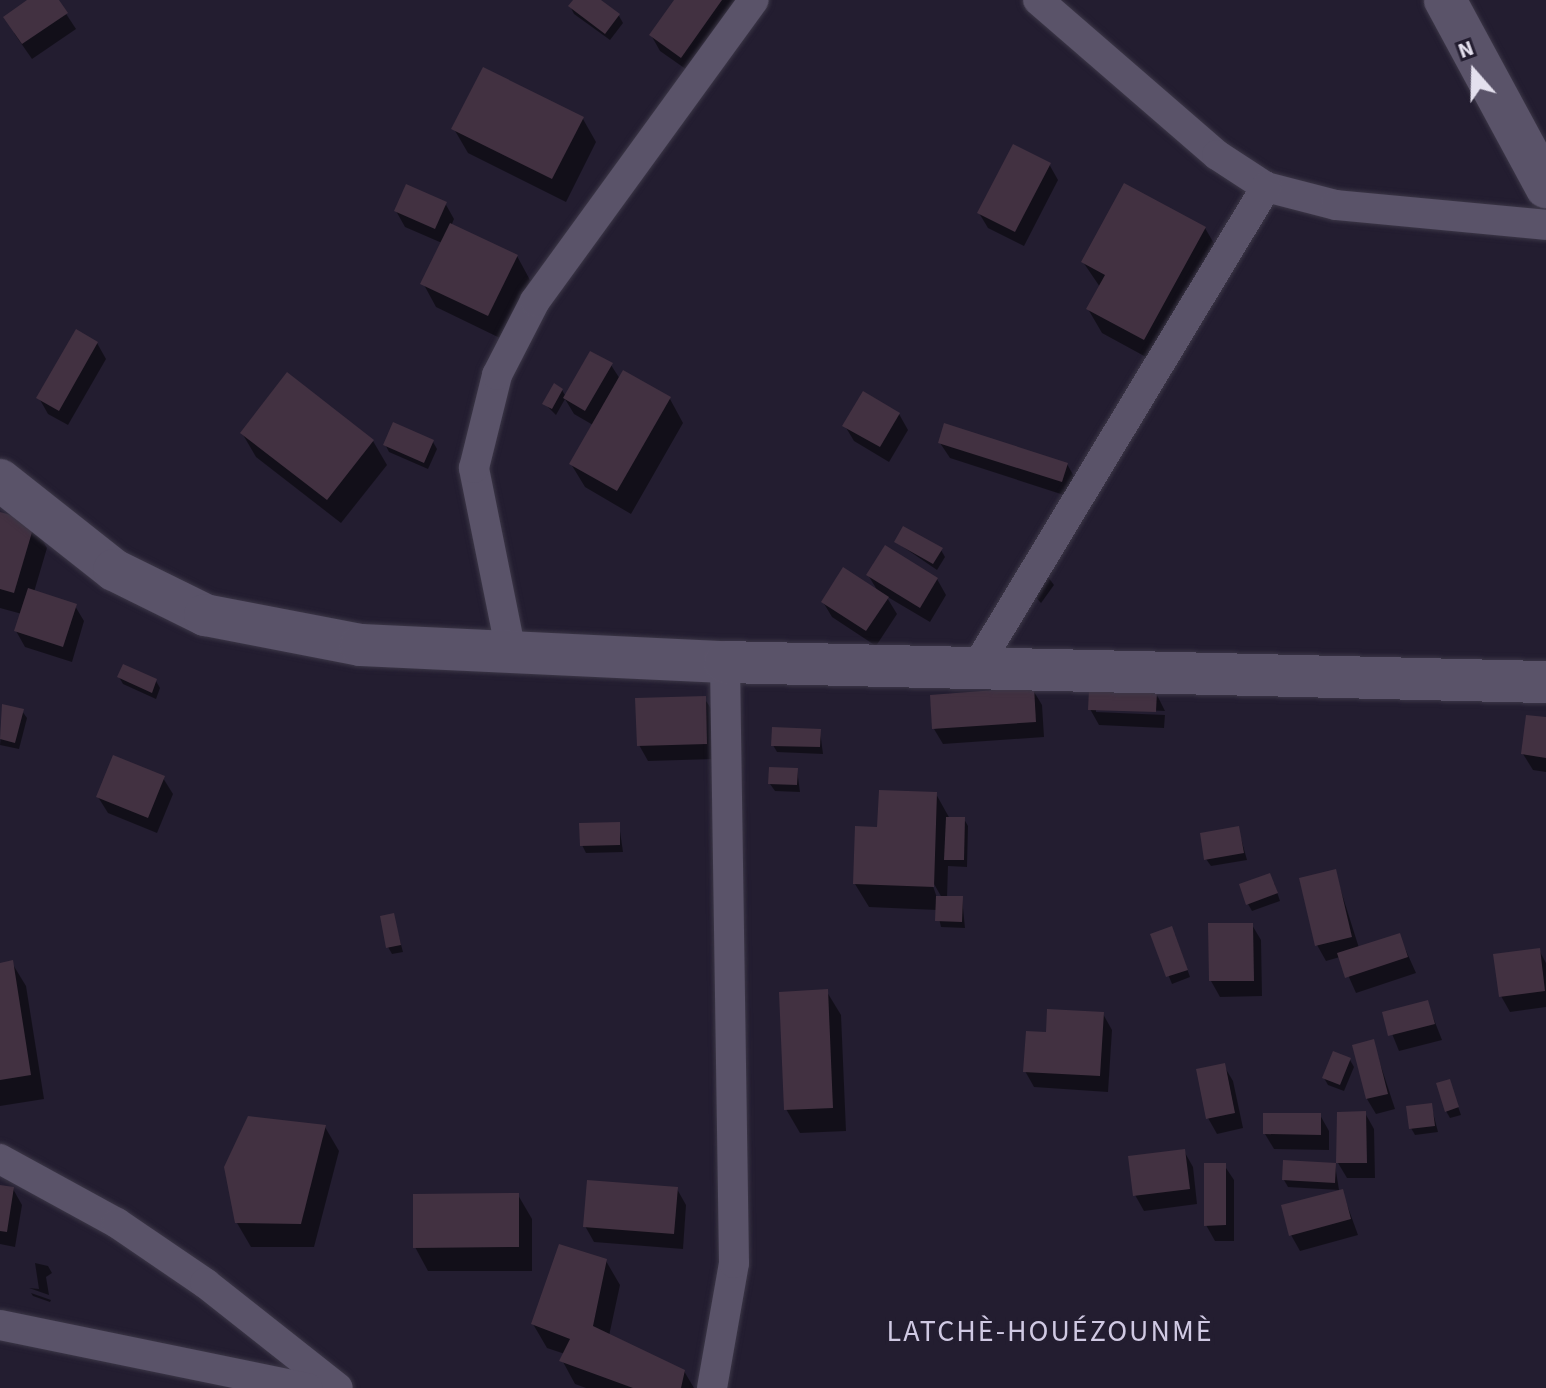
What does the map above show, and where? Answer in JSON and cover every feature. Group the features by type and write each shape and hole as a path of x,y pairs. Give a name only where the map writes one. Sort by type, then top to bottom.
{"main road":[{"path":"1445,0 1546,187"},
{"path":"0,480 114,570 205,615 361,645 725,662 1546,682"}],"street":[{"path":"511,652 474,468 497,375 535,301 754,0"},
{"path":"1038,0 1217,155 1266,187 1336,205 1546,225"},
{"path":"976,668 1266,187"},
{"path":"712,1388 734,1263 725,662"},
{"path":"0,1159 130,1231 289,1346 338,1388"},
{"path":"0,1325 307,1388"}],"building":[{"path":"27,0 59,0 68,13 22,44 3,17"},
{"path":"573,0 601,0 620,14 605,34 568,6"},
{"path":"674,0 722,0 681,58 649,35"},
{"path":"483,67 584,117 552,179 451,129"},
{"path":"1013,144 1051,163 1015,232 977,213"},
{"path":"1124,183 1206,227 1144,340 1086,309 1105,275 1081,262"},
{"path":"406,184 447,202 435,229 394,211"},
{"path":"450,223 518,255 488,316 420,284"},
{"path":"76,329 98,342 59,411 36,398"},
{"path":"590,351 613,363 585,411 563,398"},
{"path":"623,370 671,397 617,491 569,464"},
{"path":"287,372 374,440 327,500 240,433"},
{"path":"554,383 563,389 552,409 542,404"},
{"path":"863,391 900,413 880,447 842,426"},
{"path":"393,422 434,440 424,463 383,445"},
{"path":"944,423 1068,463 1062,482 938,443"},
{"path":"0,512 35,522 14,593 0,589"},
{"path":"903,526 943,548 933,564 894,542"},
{"path":"885,545 938,578 920,608 866,575"},
{"path":"843,567 889,597 866,631 821,602"},
{"path":"28,588 77,604 63,647 14,631"},
{"path":"123,664 157,679 152,693 117,677"},
{"path":"1034,687 1036,722 932,729 930,695"},
{"path":"1089,689 1157,691 1156,712 1088,710"},
{"path":"706,696 707,744 637,746 635,698"},
{"path":"2,704 24,709 15,743 0,739"},
{"path":"1526,715 1546,717 1546,758 1521,754"},
{"path":"772,727 821,729 820,747 771,746"},
{"path":"113,755 165,776 148,818 96,797"},
{"path":"769,767 798,768 797,785 768,784"},
{"path":"879,790 937,792 934,887 853,884 855,826 877,827"},
{"path":"946,817 965,817 964,860 944,860"},
{"path":"620,822 620,845 580,846 579,823"},
{"path":"1239,826 1244,853 1204,860 1200,833"},
{"path":"1336,869 1352,937 1315,946 1299,878"},
{"path":"1270,873 1278,893 1246,905 1239,884"},
{"path":"936,896 963,896 962,922 935,921"},
{"path":"394,913 401,945 386,948 380,916"},
{"path":"1208,923 1253,923 1254,981 1209,981"},
{"path":"1172,926 1188,970 1166,977 1150,934"},
{"path":"1400,933 1408,957 1345,978 1337,953"},
{"path":"1540,948 1545,991 1499,997 1493,954"},
{"path":"13,960 31,1075 0,1080 0,963"},
{"path":"828,989 833,1108 784,1110 779,992"},
{"path":"1428,1000 1435,1024 1388,1036 1382,1012"},
{"path":"1047,1009 1104,1012 1100,1076 1023,1072 1026,1031 1046,1032"},
{"path":"1374,1039 1388,1094 1366,1099 1352,1045"},
{"path":"1333,1051 1351,1058 1340,1085 1322,1078"},
{"path":"1225,1063 1235,1113 1206,1119 1196,1069"},
{"path":"1450,1079 1459,1107 1445,1112 1436,1083"},
{"path":"1432,1103 1435,1126 1409,1129 1406,1106"},
{"path":"1366,1111 1367,1163 1336,1163 1337,1112"},
{"path":"1263,1113 1321,1113 1321,1135 1263,1134"},
{"path":"248,1116 326,1125 301,1224 235,1223 224,1167"},
{"path":"1185,1149 1190,1189 1133,1196 1128,1156"},
{"path":"1283,1160 1336,1163 1335,1183 1282,1180"},
{"path":"1204,1163 1226,1163 1226,1225 1204,1226"},
{"path":"587,1180 678,1187 674,1234 583,1227"},
{"path":"0,1185 14,1187 7,1232 0,1231"},
{"path":"1343,1189 1351,1219 1289,1236 1281,1205"},
{"path":"519,1193 519,1247 413,1248 413,1194"},
{"path":"559,1244 607,1259 593,1326 685,1370 681,1388 633,1388 559,1361 570,1339 531,1324"}],"district":[{"name":"LATCHÈ-HOUÉZOUNMÈ","path":"1050,1332"}]}
